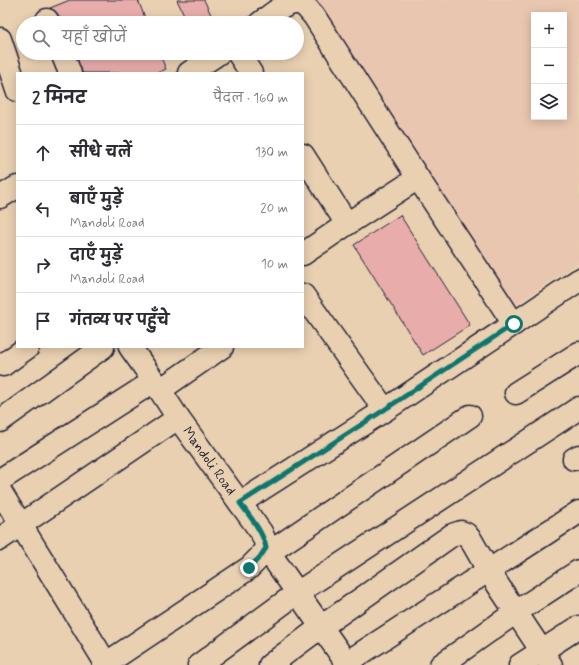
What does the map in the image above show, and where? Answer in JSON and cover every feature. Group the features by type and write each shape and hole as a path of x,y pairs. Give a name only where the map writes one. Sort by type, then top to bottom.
{"street":[{"path":"269,16 281,7 300,2 314,16 514,324"},
{"path":"0,38 16,87"},
{"path":"65,60 70,72"},
{"path":"190,72 208,60"},
{"path":"243,60 250,72"},
{"path":"304,157 347,224"},
{"path":"304,253 418,178"},
{"path":"0,197 16,188"},
{"path":"240,503 384,410 579,280"},
{"path":"304,296 384,410"},
{"path":"3,365 27,348"},
{"path":"0,421 102,348"},
{"name":"Mandoli Road","path":"131,348 178,418 261,532 268,550 347,664"},
{"path":"0,480 220,348"},
{"path":"516,393 579,353"},
{"path":"199,665 297,593 579,408"},
{"path":"0,490 106,665 249,568 268,550 470,416"},
{"path":"0,539 178,418"},
{"path":"347,664 488,570 579,512"},
{"path":"270,665 321,627 452,535 460,532 466,534 471,540 488,570 546,658"},
{"path":"441,665 516,612 579,571"},
{"path":"520,665 546,658 579,627"}],"shaded area":[{"path":"311,0 579,0 579,262 513,306"}],"building":[{"path":"70,0 138,0 144,16 58,16 57,13 50,8"},
{"path":"177,0 204,0 212,16 185,16"},
{"path":"77,60 162,60 166,69 159,72 82,72"},
{"path":"400,215 470,325 423,355 354,245"}],"route":[{"path":"249,568 260,557 266,548 261,532 240,503 514,324"}]}
